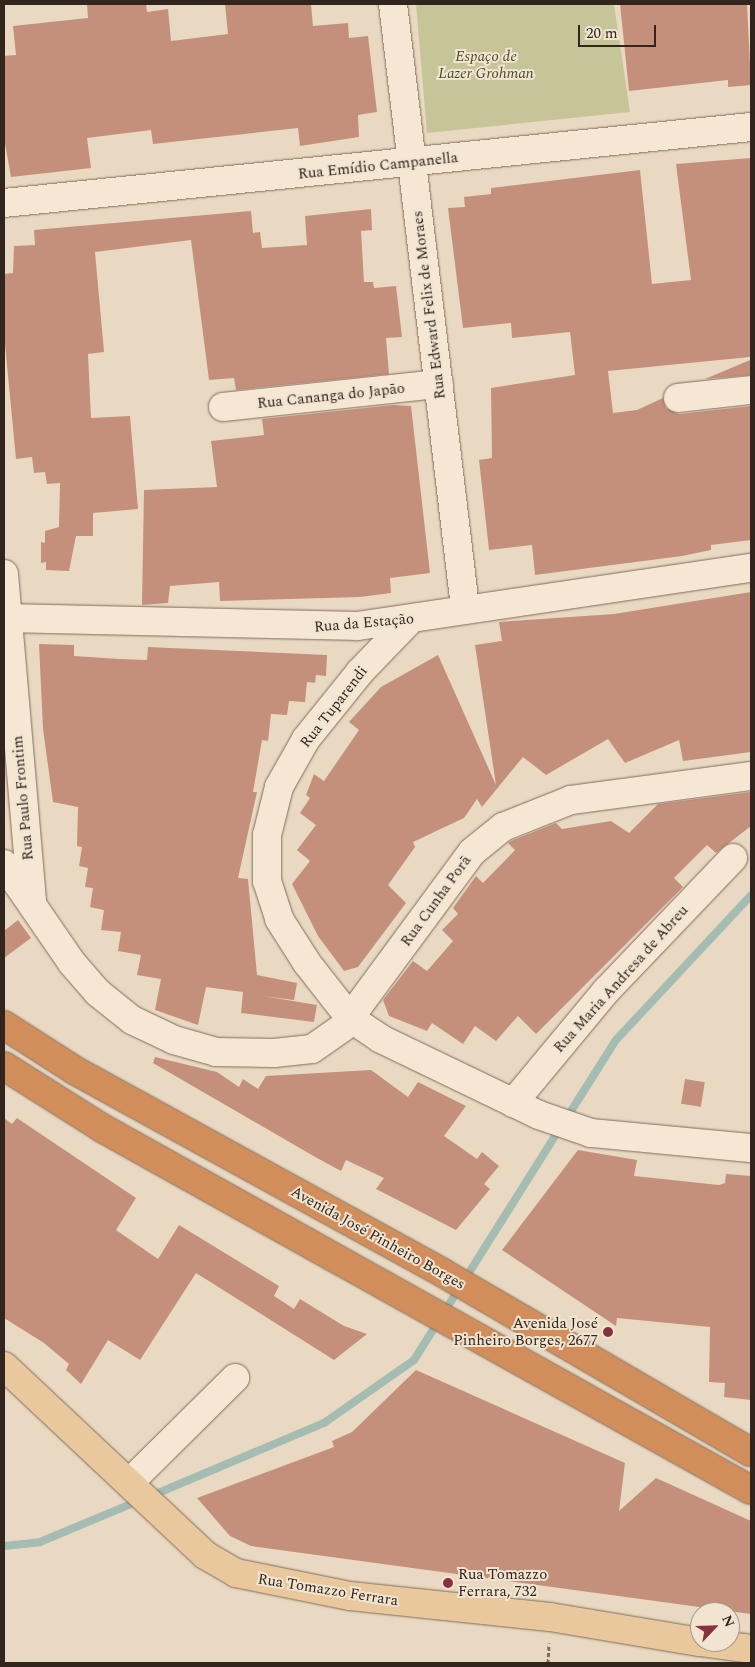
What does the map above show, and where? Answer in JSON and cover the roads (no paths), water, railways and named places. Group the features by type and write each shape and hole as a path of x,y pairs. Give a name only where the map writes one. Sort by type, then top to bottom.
{"highway":[{"name":"Avenida José Pinheiro Borges","path":"4,1025 192,1137 443,1273 751,1452"},
{"path":"4,1066 102,1128 751,1490"}],"main road":[{"name":"Rua Tomazzo Ferrara","path":"4,1366 134,1485 205,1555 236,1572 276,1584 550,1617 690,1640"}],"street":[{"name":"Rua Edward Felix de Moraes","path":"393,4 465,607"},
{"name":"Rua Emídio Campanella","path":"4,203 412,163 751,126"},
{"name":"Rua Cananga do Japão","path":"223,407 439,384"},
{"path":"678,398 751,390"},
{"name":"Rua da Estação","path":"6,618 295,628 409,621 465,607 751,568"},
{"name":"Rua Paulo Frontim","path":"4,574 6,618 32,901"},
{"name":"Rua Tuparendi","path":"350,1018 279,919 267,881 267,835 279,787 306,739 360,672 409,621"},
{"name":"Rua Cunha Porã","path":"4,864 32,901 72,962 97,992 132,1020 174,1040 216,1052 312,1049 335,1036 472,852 503,827 571,800 751,776"},
{"name":"Rua Maria Andresa de Abreu","path":"513,1103 606,991 733,858"},
{"path":"350,1018 414,1058 539,1116 591,1133 751,1148"},
{"path":"134,1485 235,1378"}],"waterway":[{"path":"566,1119 616,1040 751,895"},
{"path":"151,1496 324,1423 414,1360 560,1128"},
{"path":"4,1546 40,1542 138,1501"}],"place":[{"name":"Avenida José Pinheiro Borges, 2677","path":"608,1332"},
{"name":"Rua Tomazzo Ferrara, 732","path":"448,1583"}],"park label":[{"name":"Espaço de Lazer Grohman","path":"486,64"}]}
